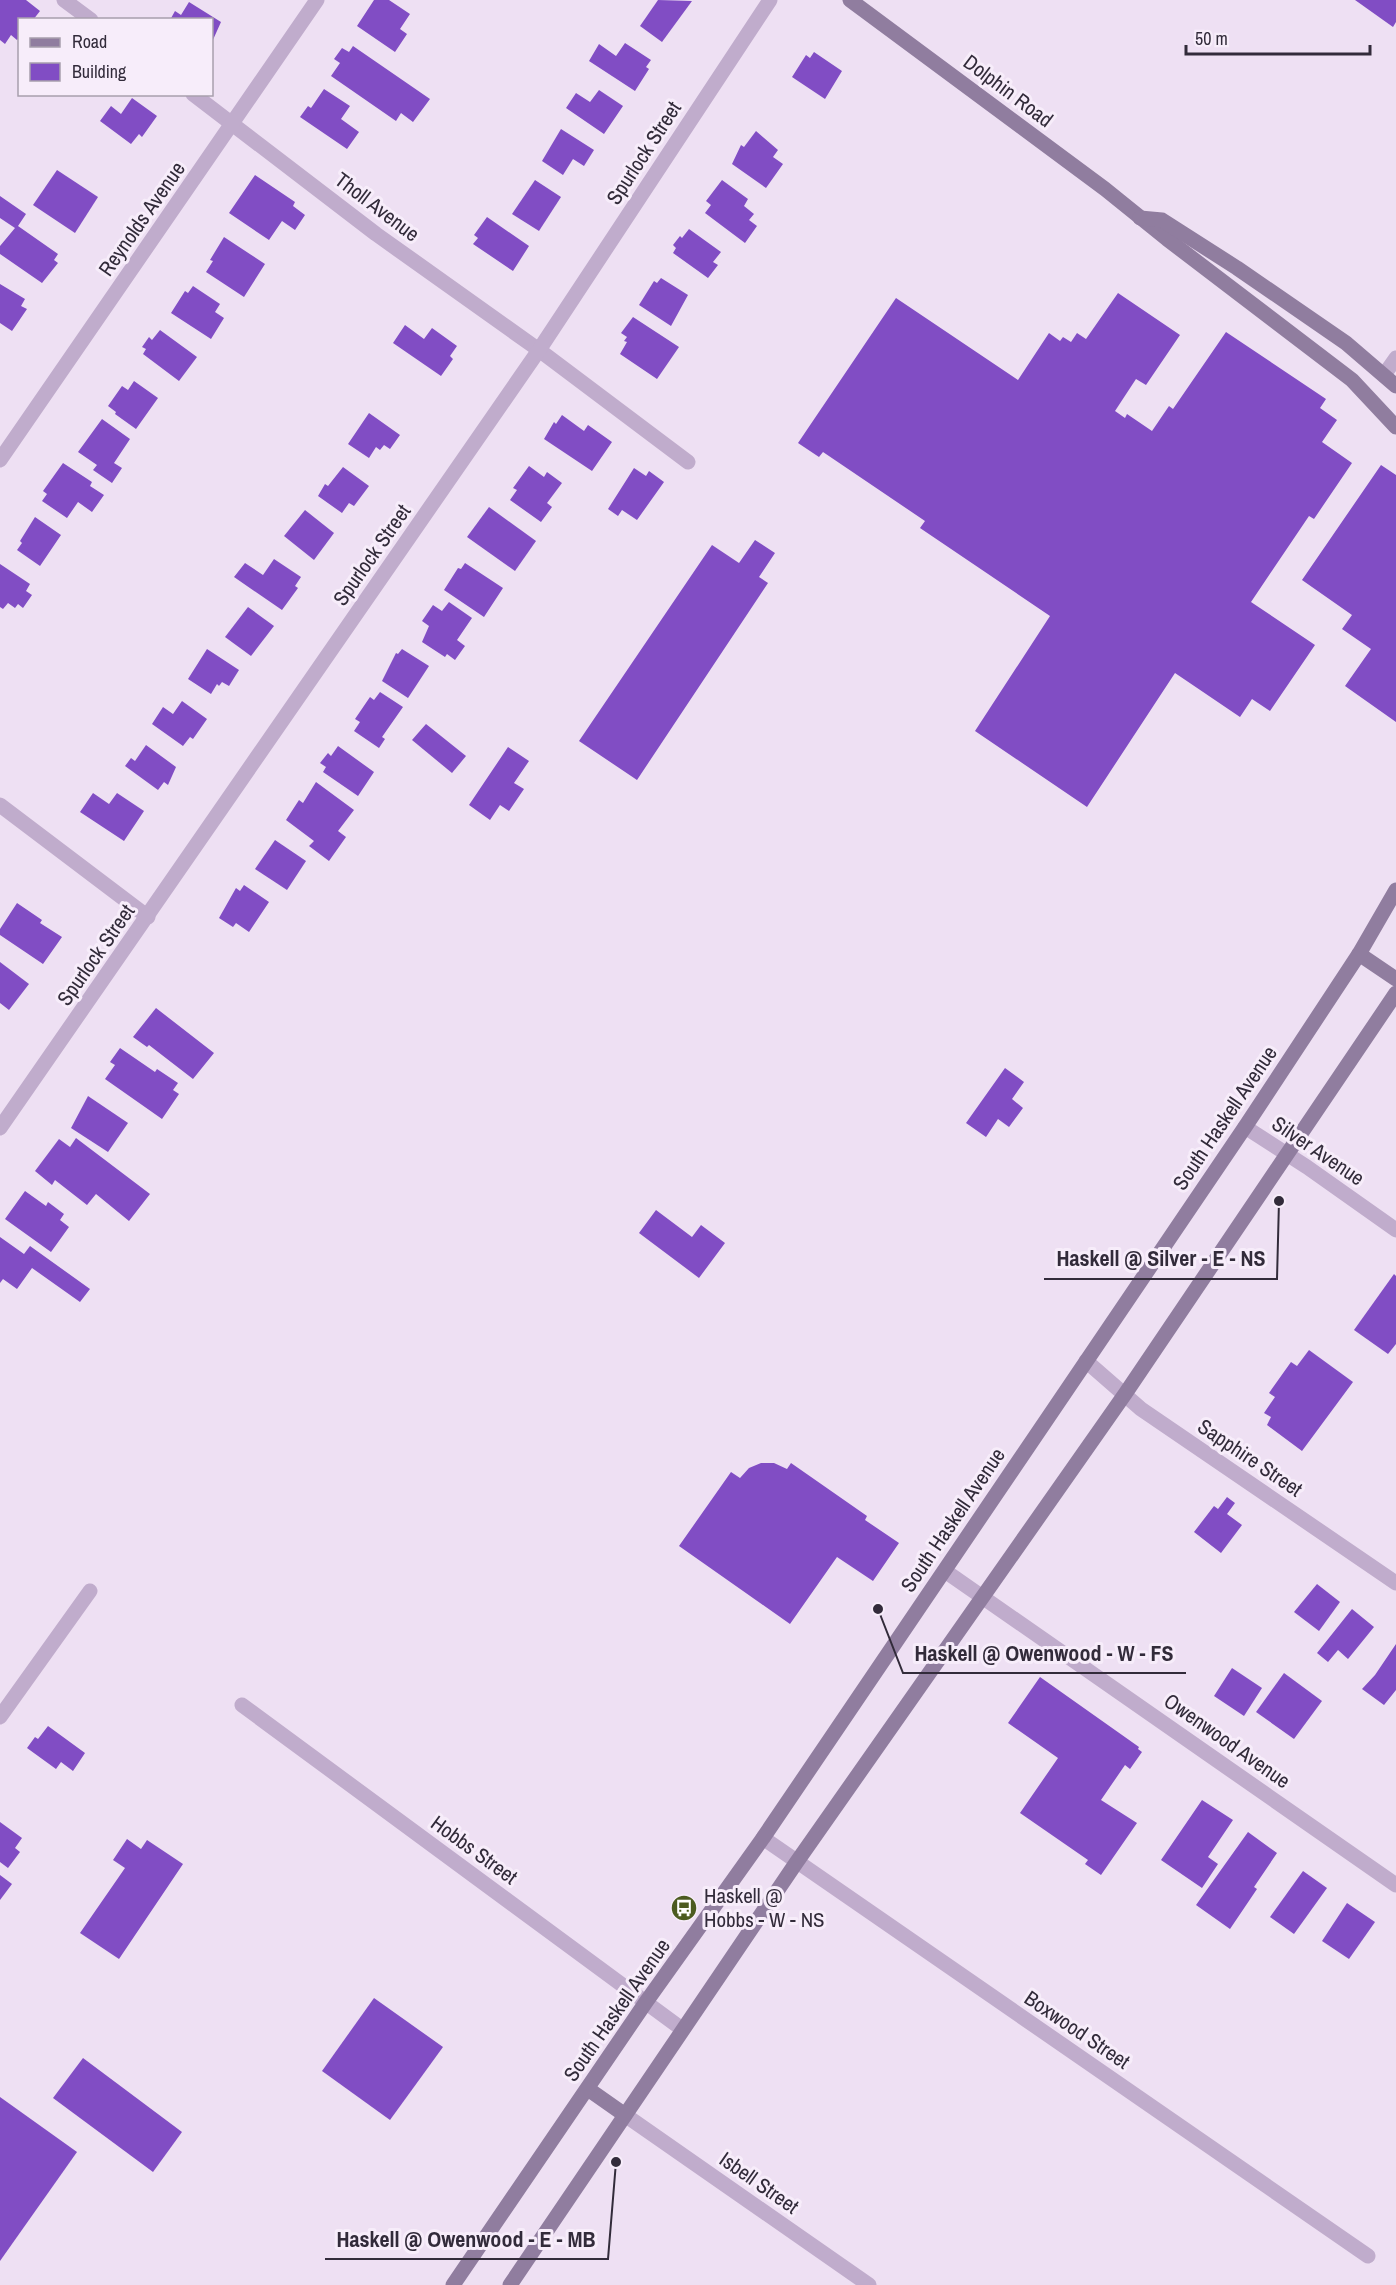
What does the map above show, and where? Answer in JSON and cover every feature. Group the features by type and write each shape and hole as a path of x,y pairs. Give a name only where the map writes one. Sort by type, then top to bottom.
{"main road":[{"name":"Dolphin Road","path":"850,0 1105,189 1352,380 1396,427"},
{"name":"Dolphin Road","path":"1140,218 1162,220 1238,268 1346,343 1396,386"},
{"name":"South Haskell Avenue","path":"453,2285 945,1571 1245,1127 1359,954 1396,890"},
{"path":"1359,954 1396,979"},
{"path":"510,2285 796,1863 1125,1394 1396,993"},
{"path":"588,2089 625,2115"}],"street":[{"path":"64,0 88,18"},
{"name":"Reynolds Avenue","path":"0,460 317,0"},
{"name":"Spurlock Street","path":"0,1128 539,350 770,0"},
{"name":"Tholl Avenue","path":"196,96 376,234 539,350 688,462"},
{"path":"1384,375 1396,358"},
{"path":"0,805 148,916"},
{"name":"Silver Avenue","path":"1245,1127 1396,1230"},
{"name":"Sapphire Street","path":"1086,1362 1141,1409 1396,1583"},
{"name":"Owenwood Avenue","path":"945,1571 1396,1885"},
{"path":"0,1718 90,1591"},
{"name":"Hobbs Street","path":"242,1705 682,2029"},
{"name":"Boxwood Street","path":"763,1838 796,1863 1368,2256"},
{"name":"Isbell Street","path":"625,2115 869,2285"}],"building":[{"path":"0,0 26,0 40,11 35,18 18,18 17,40 11,35 5,44 0,40"},
{"path":"374,0 389,0 410,14 400,29 407,34 395,52 357,26"},
{"path":"658,0 692,1 662,42 640,26"},
{"path":"1355,0 1396,0 1396,22 1393,27"},
{"path":"189,2 221,22 213,40 213,18 171,18 175,11 181,15"},
{"path":"625,43 651,60 646,67 649,69 635,91 589,61 599,44 616,56"},
{"path":"353,46 430,99 413,122 401,113 396,121 331,76 340,63 334,59 342,48 349,52"},
{"path":"814,52 842,71 825,99 792,77 806,55 810,58"},
{"path":"324,89 350,106 341,119 359,132 347,149 300,117 308,106 311,108"},
{"path":"599,90 623,106 604,134 566,108 576,93 590,102"},
{"path":"132,98 157,116 142,137 139,134 131,144 100,121 111,106 121,114"},
{"path":"561,129 594,150 584,166 573,159 563,175 542,161"},
{"path":"756,131 778,150 773,157 783,164 766,188 732,164 741,145 744,147"},
{"path":"57,170 98,197 75,233 33,205"},
{"path":"255,175 295,202 293,206 305,215 295,230 282,221 269,240 229,213"},
{"path":"535,180 561,197 539,231 512,214"},
{"path":"722,180 748,199 744,206 754,214 749,220 757,226 745,243 705,213 711,205 706,201"},
{"path":"0,196 26,214 18,226 58,254 54,260 58,263 42,283 0,254 0,246 15,228 0,218"},
{"path":"487,217 529,246 513,271 473,244 478,238 474,235"},
{"path":"689,229 721,252 713,262 718,265 708,278 673,253 676,248 673,245"},
{"path":"224,237 265,264 244,297 206,272 213,261 210,260"},
{"path":"661,278 688,295 671,326 639,305 654,281 657,283"},
{"path":"0,284 25,299 21,306 27,309 12,331 0,323"},
{"path":"193,286 220,304 215,312 224,318 211,339 171,313 185,291 188,293"},
{"path":"1118,293 1180,335 1146,385 1136,379 1115,411 1125,418 1127,414 1152,431 1169,406 1173,409 1226,332 1326,399 1320,408 1337,420 1322,442 1352,463 1314,519 1309,516 1251,602 1315,645 1270,711 1252,699 1240,717 1175,673 1087,807 975,731 1050,616 920,528 925,521 823,452 819,457 798,443 896,298 1018,380 1049,333 1060,341 1063,337 1071,342 1077,333 1086,339"},
{"path":"633,317 679,347 657,379 620,354 627,342 624,341 627,337 621,333"},
{"path":"405,325 424,339 432,328 457,346 450,356 453,359 441,376 393,343"},
{"path":"160,330 197,357 179,381 143,354 146,349 142,347 149,337 152,340"},
{"path":"134,381 158,398 136,429 108,406 122,386 128,390"},
{"path":"369,413 400,435 390,449 384,445 380,450 376,447 369,458 348,444"},
{"path":"562,415 584,431 588,425 612,442 592,471 544,439 554,422 556,424"},
{"path":"102,419 130,439 114,463 122,468 112,483 93,470 97,465 78,452"},
{"path":"63,463 92,482 90,486 104,495 92,512 78,502 67,518 42,501 47,494 43,491"},
{"path":"1381,465 1396,475 1396,722 1345,686 1371,649 1342,629 1352,615 1302,580"},
{"path":"529,466 544,477 547,472 562,483 547,503 552,507 541,522 510,500 517,490 513,488"},
{"path":"343,467 369,486 354,506 349,503 342,513 318,496 325,484 328,486"},
{"path":"634,468 646,476 649,471 664,482 637,520 622,510 618,516 608,509"},
{"path":"489,507 536,541 515,571 467,537"},
{"path":"305,510 334,533 314,560 284,536"},
{"path":"35,517 61,535 40,566 17,550"},
{"path":"755,540 775,553 759,577 768,583 637,780 579,741 712,545 739,563"},
{"path":"274,559 301,577 295,586 298,588 282,610 234,577 245,563 263,575"},
{"path":"465,563 503,588 484,617 444,590 458,568 461,569"},
{"path":"0,564 30,584 26,591 32,595 23,608 18,604 15,608 8,603 3,609 0,607"},
{"path":"449,602 472,618 457,640 465,646 455,660 447,654 445,657 422,642 429,626 422,621 433,605 442,611"},
{"path":"248,607 274,626 251,656 225,637"},
{"path":"207,649 239,670 229,686 222,682 219,686 217,684 211,694 188,679"},
{"path":"402,649 429,666 408,698 382,681 396,653 398,654"},
{"path":"380,692 403,707 382,737 385,739 379,748 354,731 360,722 355,719 370,697 374,700"},
{"path":"182,701 207,719 193,739 190,737 183,746 152,724 163,707 173,714"},
{"path":"426,724 466,756 452,773 412,740"},
{"path":"146,745 176,767 168,785 164,782 158,790 125,766 131,758 135,761"},
{"path":"338,746 374,772 358,796 323,772 326,767 320,763 328,753 331,756"},
{"path":"508,747 529,761 514,783 524,789 509,811 500,805 490,820 469,805"},
{"path":"316,782 354,810 338,831 346,837 329,861 309,846 314,841 286,820 299,800 303,803"},
{"path":"93,793 109,804 117,793 144,811 124,841 80,812"},
{"path":"275,840 306,861 287,890 255,869"},
{"path":"244,885 269,902 249,932 236,923 233,927 219,918 236,888 240,891"},
{"path":"17,903 42,920 40,923 62,937 43,964 0,935 0,929"},
{"path":"0,962 29,984 9,1010 0,1003"},
{"path":"156,1008 214,1053 193,1079 149,1045 147,1047 133,1037"},
{"path":"120,1048 155,1072 157,1069 178,1083 173,1090 179,1094 162,1119 105,1079 115,1065 110,1062"},
{"path":"1005,1068 1024,1082 1012,1099 1023,1108 1009,1127 998,1119 986,1137 966,1123"},
{"path":"88,1096 128,1123 108,1152 71,1128"},
{"path":"76,1138 150,1194 129,1221 96,1194 87,1205 55,1180 52,1185 35,1171 59,1139 70,1147"},
{"path":"25,1191 46,1206 48,1202 64,1214 60,1220 69,1227 51,1252 5,1219"},
{"path":"656,1210 692,1237 701,1225 725,1243 699,1278 639,1233"},
{"path":"0,1237 24,1254 30,1246 90,1289 80,1302 32,1268 17,1289 3,1279 0,1283"},
{"path":"1394,1274 1396,1276 1396,1344 1388,1354 1354,1330"},
{"path":"1309,1350 1353,1382 1302,1451 1267,1425 1271,1417 1264,1413 1275,1397 1269,1393 1291,1362 1297,1366"},
{"path":"761,1463 774,1463 787,1469 791,1463 867,1516 865,1520 899,1543 873,1581 837,1557 790,1624 679,1546 731,1472 740,1478 749,1468"},
{"path":"1227,1497 1235,1503 1227,1514 1242,1525 1221,1553 1194,1532 1214,1506 1218,1509"},
{"path":"1317,1584 1340,1602 1319,1631 1294,1612"},
{"path":"1352,1609 1374,1627 1348,1659 1338,1650 1328,1662 1317,1653"},
{"path":"1396,1644 1396,1690 1384,1705 1362,1689 1375,1675"},
{"path":"1232,1668 1262,1688 1244,1716 1214,1696"},
{"path":"1284,1673 1322,1701 1294,1739 1256,1712"},
{"path":"1040,1677 1139,1747 1138,1749 1142,1752 1130,1769 1125,1765 1101,1800 1137,1823 1101,1875 1085,1864 1088,1860 1020,1813 1058,1758 1008,1723"},
{"path":"48,1726 85,1753 73,1771 61,1762 56,1769 27,1748 35,1737 38,1739"},
{"path":"1202,1800 1233,1820 1208,1857 1218,1864 1202,1888 1161,1860"},
{"path":"0,1822 22,1838 15,1848 20,1852 8,1868 0,1862"},
{"path":"1248,1832 1277,1853 1254,1887 1257,1889 1230,1929 1196,1905"},
{"path":"127,1839 141,1849 147,1840 183,1864 119,1959 80,1933 125,1868 113,1860"},
{"path":"1303,1871 1327,1888 1294,1934 1270,1917"},
{"path":"0,1875 12,1884 0,1900"},
{"path":"1347,1903 1375,1922 1349,1959 1322,1941"},
{"path":"374,1998 443,2047 390,2120 322,2071"},
{"path":"83,2058 182,2132 153,2172 53,2098"},
{"path":"0,2097 77,2152 0,2261"}],"place":[{"name":"Haskell @ Silver - E - NS","path":"1279,1201"},
{"name":"Haskell @ Owenwood - W - FS","path":"878,1609"},
{"name":"Haskell @ Hobbs - W - NS","path":"684,1908"},
{"name":"Haskell @ Owenwood - E - MB","path":"616,2162"}]}
